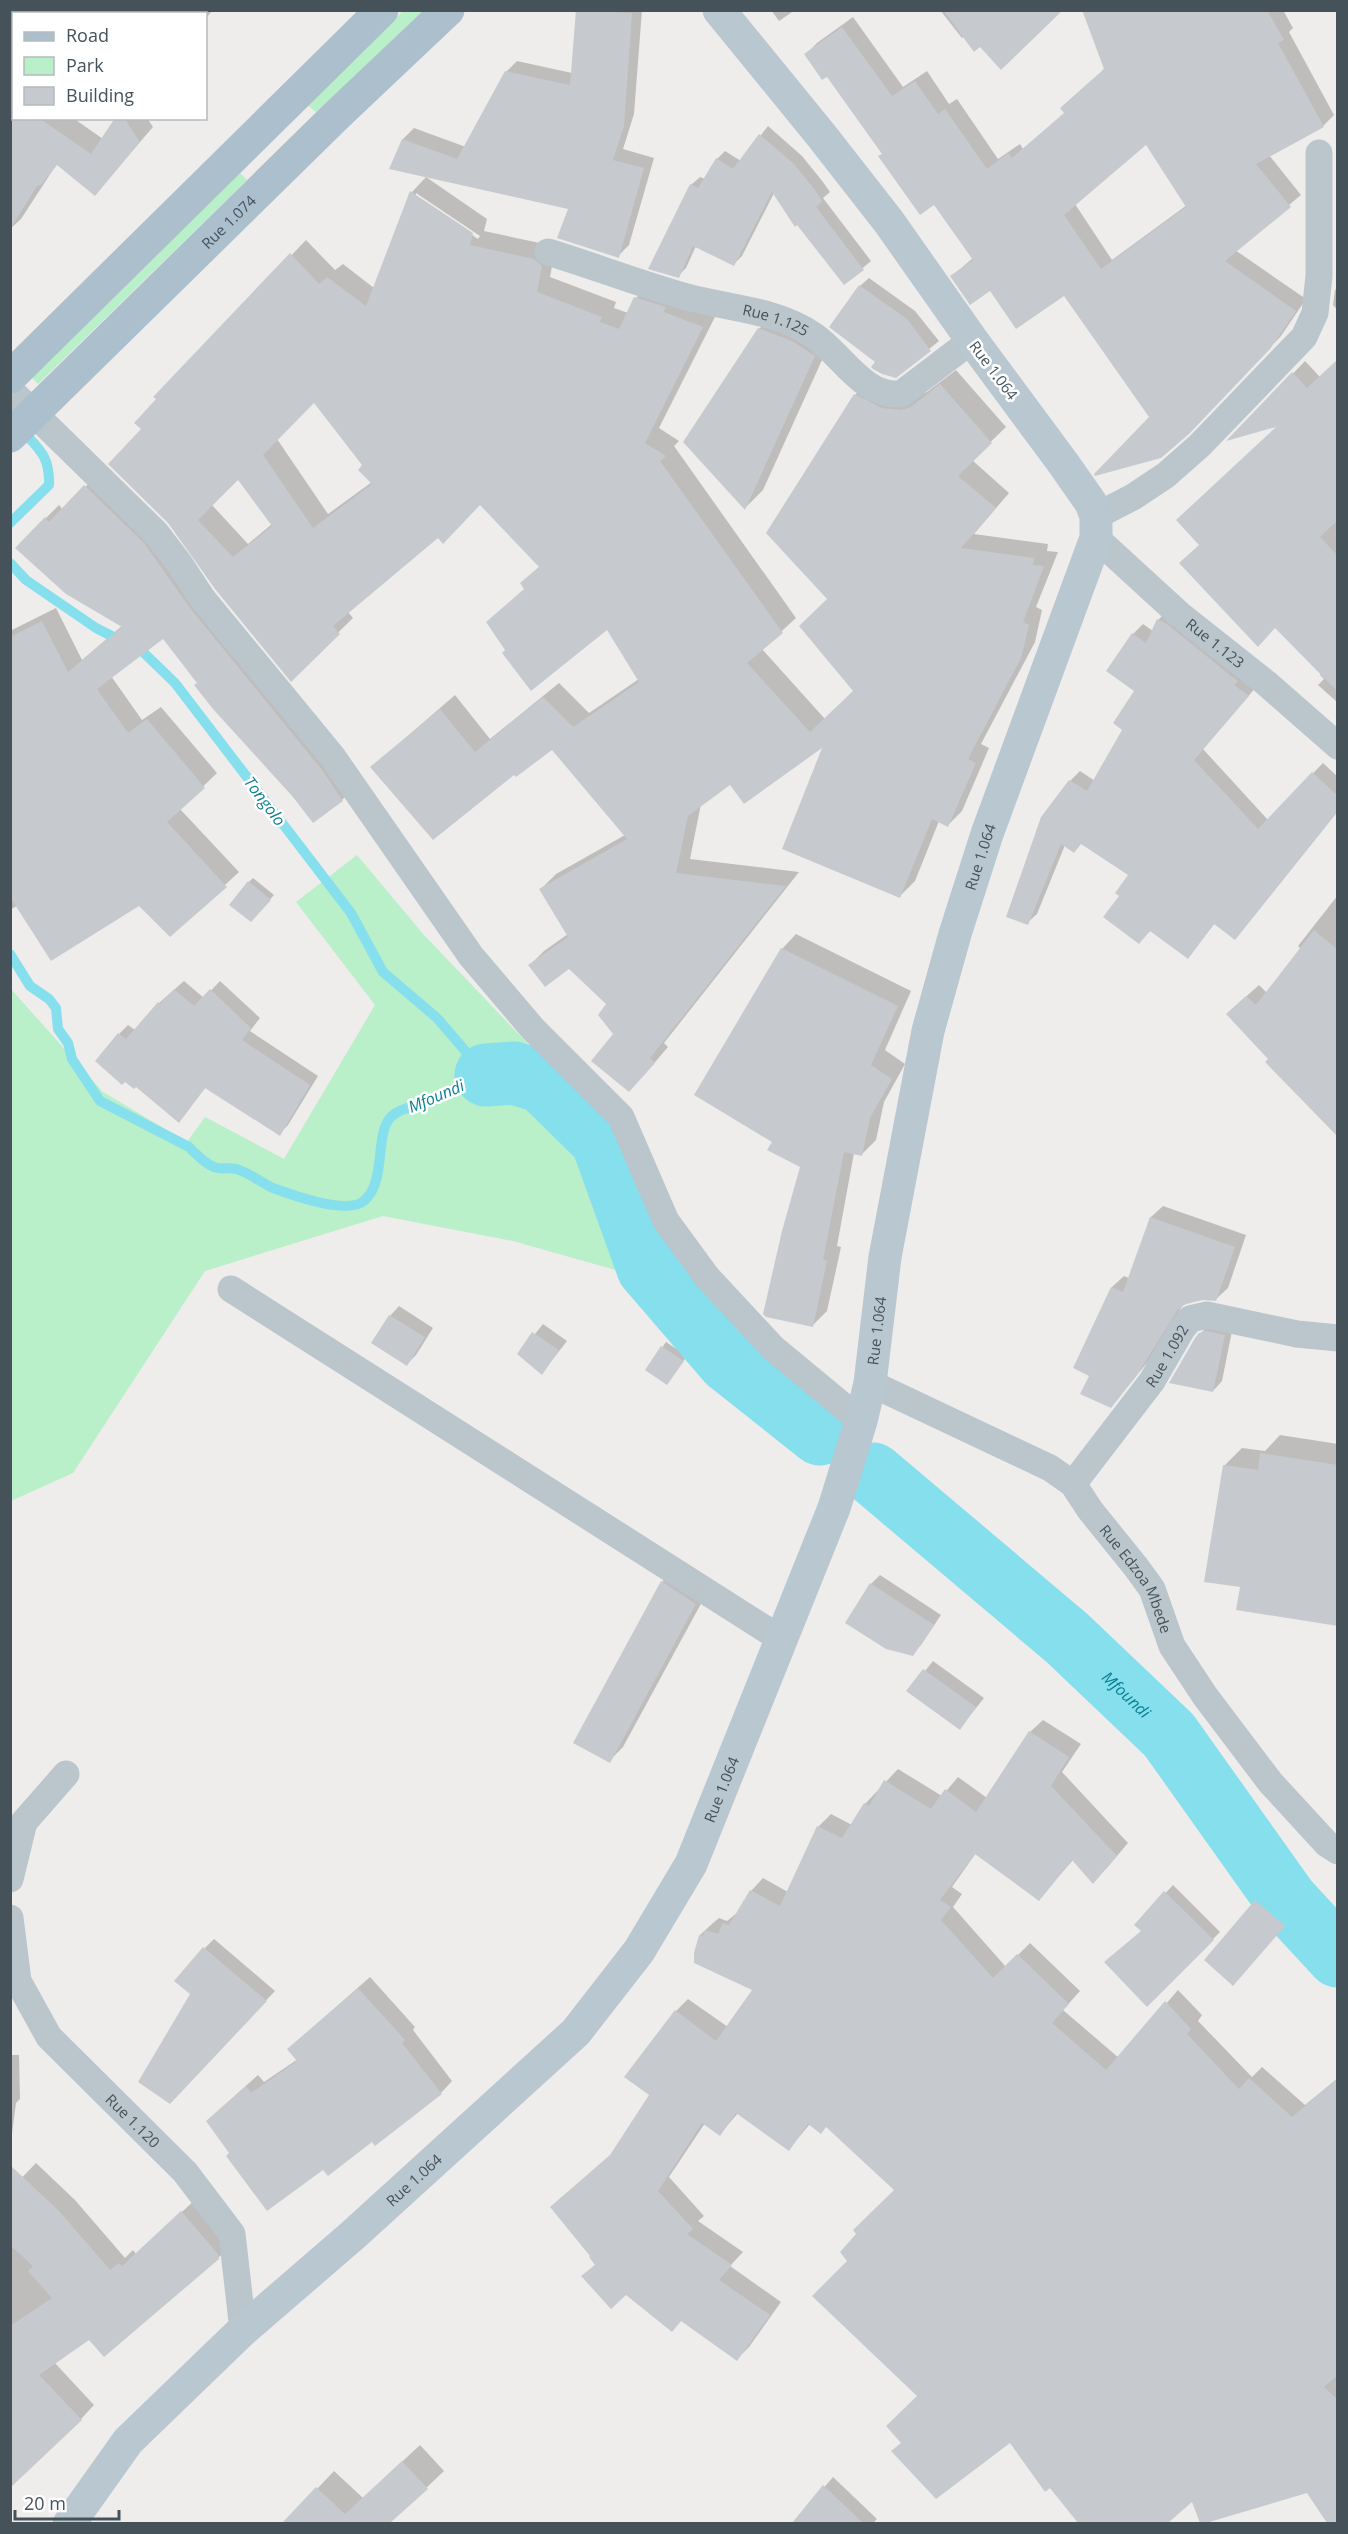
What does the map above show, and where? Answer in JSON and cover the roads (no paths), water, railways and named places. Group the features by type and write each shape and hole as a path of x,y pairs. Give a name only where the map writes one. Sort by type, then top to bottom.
{"main road":[{"path":"10,376 382,10"},
{"name":"Rue 1.074","path":"10,436 447,10"},
{"name":"Rue 1.064","path":"69,2523 128,2441 243,2330 353,2235 576,2032 639,1951 691,1864 834,1508 861,1421 870,1383 885,1257 928,1031 955,934 987,834 1096,527 1091,503 882,213 719,10"},
{"path":"264,127 294,157"}],"street":[{"path":"1096,527 1133,496 1166,475 1191,453 1304,337 1315,313 1319,276 1319,153"},
{"name":"Rue 1.125","path":"548,252 686,297 762,313 782,320 813,334 872,388 888,395 901,394 972,340"},
{"path":"10,390 156,533 202,598 332,756 471,956 532,1029 621,1117 666,1221 707,1277 772,1348 861,1421"},
{"name":"Rue 1.123","path":"1096,527 1179,614 1266,683 1338,746"},
{"path":"231,1289 781,1639"},
{"name":"Rue 1.092","path":"1073,1484 1152,1381 1190,1319 1207,1315 1297,1334 1338,1338"},
{"name":"Rue Edzoa Mbede","path":"870,1383 1050,1468 1073,1484 1152,1589 1172,1646 1204,1696 1270,1782 1327,1844 1338,1851"},
{"path":"10,1879 24,1822 66,1774"},
{"name":"Rue 1.120","path":"10,1918 18,1981 49,2037 185,2172 232,2234 243,2330"}],"waterway":[{"name":"Tongolo","path":"10,523 49,485 48,467 45,460 38,448 21,429"},
{"name":"Tongolo","path":"10,563 26,580 96,628 143,652 175,683 351,913 383,972 437,1018 486,1075 432,1100 394,1114 385,1126 376,1182 365,1200 347,1206 320,1203 273,1188 241,1170 214,1167 189,1147 100,1101 72,1059 68,1043 58,1029 56,1008 49,999 30,986 10,954"},
{"name":"Mfoundi","path":"486,1075 514,1073 543,1082 602,1140 648,1268 728,1361 820,1434"},
{"name":"Mfoundi","path":"873,1474 1067,1638 1169,1735 1287,1901 1338,1956"}]}
